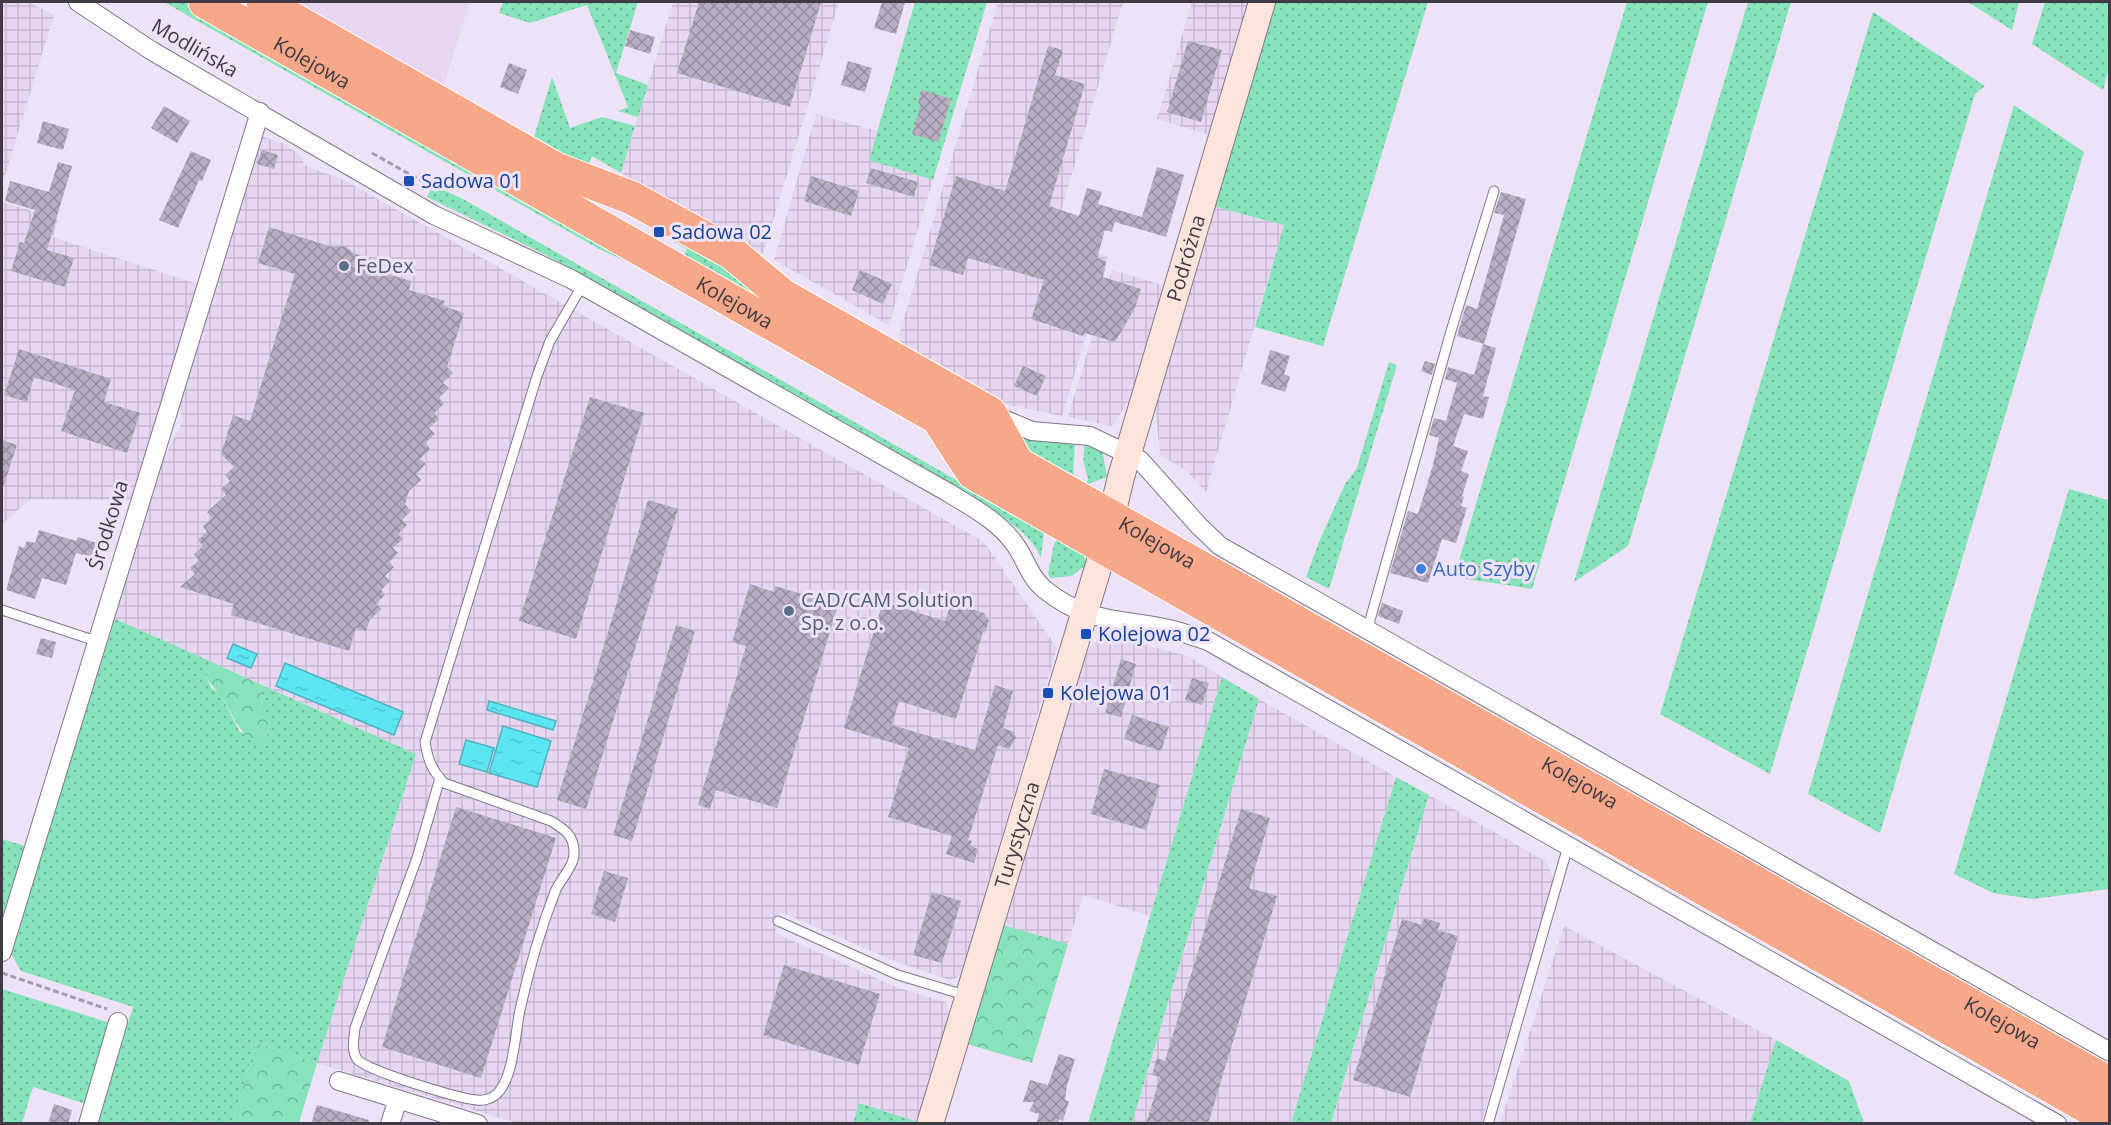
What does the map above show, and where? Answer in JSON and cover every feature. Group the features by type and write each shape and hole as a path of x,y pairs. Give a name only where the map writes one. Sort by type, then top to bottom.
{"highway":[{"name":"Kolejowa","path":"205,2 1017,463 1108,532 2109,1120"},
{"path":"263,2 556,168 632,198 732,253 782,295 990,413 1017,463"},
{"name":"Kolejowa","path":"938,418 973,472 1108,532 2109,1084"}],"street":[{"name":"Modlińska","path":"78,2 152,51 434,215 582,285 834,426 984,515 999,526 1015,544 1041,587 1084,613 1120,623 1169,629 1208,641 2057,1124"},
{"name":"Podróżna","path":"1108,532 1128,453 1262,2"},
{"name":"Środkowa","path":"2,952 260,112"},
{"path":"990,413 1032,431 1090,436 1128,453 1153,472 1198,526 1220,546 2109,1052"},
{"name":"Turystyczna","path":"930,1124 1108,532"},
{"path":"88,1124 118,1022"},
{"path":"339,1081 478,1124"},
{"path":"390,1124 398,1099"}],"lane":[{"path":"1367,631 1451,331 1494,191"},
{"path":"440,778 417,858 355,1028 354,1052 358,1062 371,1069 450,1094 478,1101 487,1100 496,1096 503,1085 513,1054 520,1010 555,890 574,854 573,841 567,830 551,821 459,791 431,769 426,742 537,376 550,341 582,285"},
{"path":"2,610 96,641"},
{"path":"1488,1124 1568,846"},
{"path":"778,921 901,976 968,996"}],"path":[{"path":"372,153 434,188"},
{"path":"2,973 105,1006 118,1022"}],"shaded area":[{"path":"2,2 29,2 54,15 4,179 2,178"},
{"path":"296,2 470,2 444,85"},
{"path":"673,2 839,2 763,254 621,173"},
{"path":"998,2 1123,2 1053,238 1107,256 1107,266 1062,416 1004,404 900,347 900,332"},
{"path":"1192,2 1250,2 1212,136 1157,119"},
{"path":"816,114 877,131 869,160 933,180 889,325 774,260"},
{"path":"258,135 285,144 302,157 304,165 346,181 984,542 1057,648 961,976 950,980 894,961 781,912 778,921 775,933 896,987 946,1002 950,1012 918,1122 859,1103 853,1123 517,1123 317,1063 416,754 115,619 154,478 183,420 178,403"},
{"path":"2,202 58,219 53,237 200,285 132,500 31,499 4,522 2,529"},
{"path":"1212,206 1284,225 1206,492 1187,471 1160,455 1156,413 1151,410"},
{"path":"1112,270 1166,286 1131,406 1126,405 1112,426 1068,417"},
{"path":"1100,637 1123,639 1188,656 1222,677 1150,916 1083,895 1068,944 1003,925 1084,656"},
{"path":"1259,699 1396,777 1291,1123 1132,1124"},
{"path":"1429,795 1547,862 1554,882 1481,1123 1331,1124"},
{"path":"1564,926 1776,1040 1750,1123 1500,1124"}],"green space":[{"path":"164,2 187,2 636,266 599,249"},
{"path":"503,2 638,2 616,73 648,85 638,117 618,111 628,107 587,5 530,23 499,13"},
{"path":"915,2 987,2 933,180 869,160"},
{"path":"1273,2 1428,2 1323,346 1255,327 1284,225 1212,206"},
{"path":"1627,2 1708,2 1532,589 1454,577"},
{"path":"1748,2 1791,2 1628,546 1574,582"},
{"path":"1968,2 2019,2 2012,30"},
{"path":"2045,2 2109,2 2109,67 2103,90 2032,44"},
{"path":"1873,12 1985,86 1975,94 1770,774 1660,714"},
{"path":"552,77 570,128 602,117 635,126 621,173 592,156 587,168 534,137"},
{"path":"2014,105 2084,152 1880,833 1808,794"},
{"path":"439,188 463,199 1044,530 1041,558 1027,537 995,512 546,255 427,197 431,189 436,192"},
{"path":"675,231 978,414 1075,442 1073,478 684,255 687,249 671,240"},
{"path":"1389,362 1397,365 1329,589 1306,577 1345,484 1357,468"},
{"path":"1085,443 1102,450 1107,477 1086,485 1088,479 1083,460"},
{"path":"2069,489 2108,500 2109,495 2109,889 2033,899 1993,893 1954,874"},
{"path":"1058,538 1084,555 1087,564 1072,576 1051,578 1048,574 1054,544"},
{"path":"115,619 214,663 206,677 212,689 219,692 240,732 265,741 270,724 260,711 266,687 416,754 317,1063 256,1043 232,1123 98,1123 133,1007 21,971 10,952"},
{"path":"214,663 266,687 260,710 270,724 265,741 254,744 248,738 206,677"},
{"path":"1222,677 1259,699 1132,1123 1088,1123"},
{"path":"1396,777 1429,795 1331,1123 1291,1123"},
{"path":"2,839 25,846 2,924"},
{"path":"1003,925 1068,944 1032,1063 967,1044"},
{"path":"2,989 107,1022 111,1031 89,1105 33,1087 22,1123 2,1123"},
{"path":"1776,1040 1849,1081 1864,1123 1750,1123"},
{"path":"256,1043 317,1063 299,1123 232,1123"},
{"path":"859,1103 918,1122 917,1124 853,1124"}],"water":[{"path":"233,644 257,654 251,668 227,658"},
{"path":"285,663 403,712 394,735 276,686"},
{"path":"489,701 556,721 553,730 487,710"},
{"path":"503,726 551,741 537,787 489,773"},
{"path":"466,740 494,748 487,772 459,764"}],"building":[{"path":"699,2 821,2 790,107 677,73"},
{"path":"882,2 905,2 896,34 874,28"},
{"path":"630,30 655,37 650,54 625,46"},
{"path":"1188,41 1222,50 1201,122 1167,112"},
{"path":"1048,46 1063,50 1055,75 1085,84 1049,206 1079,216 1087,188 1102,192 1098,204 1142,217 1157,167 1184,175 1166,237 1115,222 1112,232 1105,230 1097,258 1106,261 1103,277 1141,289 1135,308 1115,342 1085,333 1083,336 1031,319 1044,280 968,258 963,275 929,265 956,176 1005,191"},
{"path":"848,61 872,68 865,92 841,85"},
{"path":"509,63 527,70 518,94 500,87"},
{"path":"922,90 951,99 938,142 912,134 921,104 918,103"},
{"path":"164,106 190,121 177,143 151,128"},
{"path":"43,121 69,129 63,150 37,143"},
{"path":"262,150 278,155 274,169 257,164"},
{"path":"191,151 211,160 202,181 199,180 178,228 159,220"},
{"path":"58,162 72,166 47,250 74,258 65,287 11,271 20,242 24,243 35,210 5,201 10,181 49,192"},
{"path":"871,168 918,182 914,197 866,183"},
{"path":"811,176 859,191 851,216 804,201"},
{"path":"1501,192 1526,199 1484,344 1457,336 1466,305 1477,309 1504,215 1494,213"},
{"path":"269,227 332,247 345,246 353,253 378,261 375,270 411,281 409,290 445,301 443,306 464,313 447,367 453,373 443,383 449,388 439,398 444,404 434,413 439,419 429,428 435,434 425,443 430,449 420,459 426,464 416,474 421,480 409,491 405,504 411,511 402,520 407,525 398,534 403,539 393,548 398,553 389,562 394,567 385,576 390,581 381,590 385,595 376,604 381,609 370,620 366,631 356,628 349,651 231,615 234,604 180,587 195,574 190,568 199,560 194,554 203,546 198,540 207,532 203,526 212,518 207,512 226,495 221,489 230,481 225,475 234,467 221,454 233,415 250,421 295,274 258,263"},
{"path":"860,270 892,284 883,304 852,290"},
{"path":"1483,344 1496,348 1483,396 1489,397 1483,419 1464,414 1453,446 1468,451 1461,471 1469,474 1461,506 1467,508 1456,543 1442,539 1428,583 1390,573 1408,511 1418,514 1433,465 1439,438 1429,435 1434,418 1446,421 1457,383 1445,379 1448,367 1474,375"},
{"path":"19,349 111,379 104,402 140,413 127,453 61,431 75,390 34,377 27,402 4,395"},
{"path":"1270,350 1290,356 1284,374 1290,377 1285,392 1261,384"},
{"path":"1425,361 1435,364 1432,375 1421,371"},
{"path":"1023,366 1046,376 1037,396 1014,386"},
{"path":"590,397 644,413 576,639 519,621"},
{"path":"2,440 17,445 4,485 2,485"},
{"path":"648,500 678,509 586,809 557,800"},
{"path":"39,530 76,541 78,537 100,544 96,558 76,553 66,585 42,578 35,599 6,590 19,546 24,548 27,541 35,543"},
{"path":"750,584 774,592 775,586 838,605 777,808 716,790 710,809 698,805 746,646 732,642"},
{"path":"954,594 966,598 963,606 984,613 989,621 985,633 983,632 956,719 899,701 892,725 975,750 995,685 1013,691 1003,728 1014,732 1016,738 1009,749 998,745 968,840 972,841 970,846 978,849 974,863 946,854 952,836 888,817 909,748 844,728 883,602 945,621"},
{"path":"1382,603 1403,611 1399,624 1378,616"},
{"path":"676,625 695,631 632,841 613,835"},
{"path":"41,638 56,642 52,658 36,654"},
{"path":"1121,659 1136,664 1121,717 1105,713"},
{"path":"1192,678 1209,683 1202,705 1185,700"},
{"path":"1132,715 1169,727 1161,751 1124,739"},
{"path":"1104,769 1160,785 1146,830 1091,814"},
{"path":"456,807 556,838 481,1078 382,1047"},
{"path":"1241,809 1270,818 1249,888 1277,896 1208,1124 1146,1124 1160,1077 1152,1075 1157,1058 1165,1061"},
{"path":"604,871 628,878 615,922 591,914"},
{"path":"932,892 961,901 942,963 913,955"},
{"path":"1424,918 1440,923 1438,930 1458,936 1410,1097 1353,1080 1402,919 1422,925"},
{"path":"784,965 880,994 859,1065 763,1035"},
{"path":"1059,1054 1075,1059 1067,1086 1065,1100 1069,1101 1063,1121 1059,1119 1058,1124 1036,1124 1039,1114 1029,1111 1034,1102 1023,1102 1030,1080 1048,1085"},
{"path":"54,1104 72,1110 68,1124 48,1124"},
{"path":"317,1105 369,1120 368,1124 311,1124"}],"place":[{"name":"Sadowa 01","path":"409,181"},
{"name":"Sadowa 02","path":"659,232"},
{"name":"FeDex","path":"344,266"},
{"name":"Auto Szyby","path":"1421,569"},
{"name":"CAD/CAM Solution Sp. z o.o.","path":"789,611"},
{"name":"Kolejowa 02","path":"1086,634"},
{"name":"Kolejowa 01","path":"1048,693"}]}
